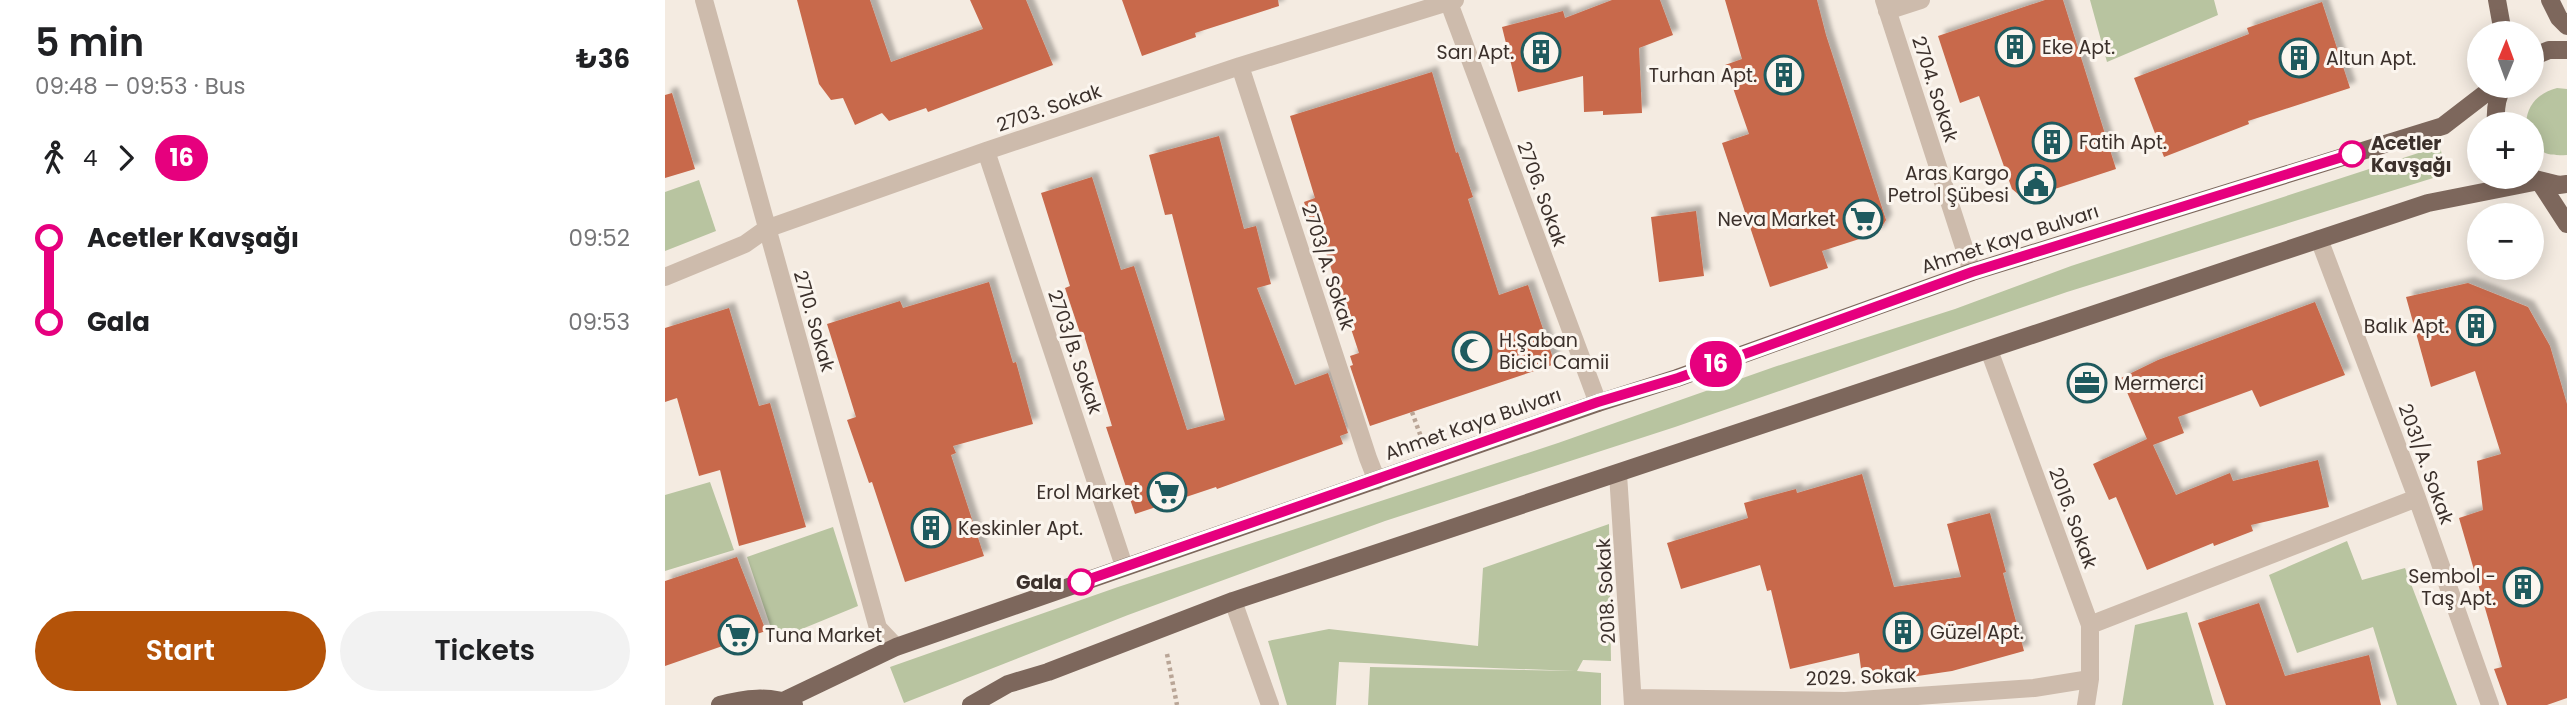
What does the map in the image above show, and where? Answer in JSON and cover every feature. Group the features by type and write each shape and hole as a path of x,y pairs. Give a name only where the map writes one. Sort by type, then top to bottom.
{"main road":[{"path":"2497,0 2501,21"},
{"path":"2550,0 2559,18 2567,26"},
{"path":"2545,52 2567,50"},
{"name":"Ahmet Kaya Bulvarı","path":"788,703 896,647 1598,402 1678,378 1972,272 2443,126 2479,98"},
{"path":"2544,180 2567,184"},
{"path":"971,705 1008,684 1048,672 1233,601 2428,203 2490,189"},
{"path":"2542,189 2567,224"},
{"path":"720,705 752,698 788,703"}],"street":[{"name":"2710. Sokak","path":"704,0 878,628 896,647"},
{"path":"1885,6 1921,0"},
{"name":"2703. Sokak","path":"665,277 745,244 767,229 986,151 1240,66 1451,1"},
{"name":"2706. Sokak","path":"1451,1 1598,402"},
{"name":"2704. Sokak","path":"1885,6 1972,272"},
{"name":"2703/A. Sokak","path":"1240,66 1377,481"},
{"name":"2703/B. Sokak","path":"986,151 1124,566"},
{"name":"2031/A. Sokak","path":"2319,239 2417,498 2490,705"},
{"name":"2016. Sokak","path":"1989,350 2090,625 2090,679 2086,705"},
{"name":"2018. Sokak","path":"1618,474 1633,701"},
{"path":"2090,625 2417,498"},
{"path":"1233,601 1269,705"},
{"name":"2029. Sokak","path":"1633,701 1845,701 2034,688 2090,679"}],"path":[{"path":"1412,412 1420,437"},
{"path":"1167,653 1177,705"}],"green space":[{"path":"2090,0 2214,0 2218,15 2107,62"},
{"path":"2557,88 2567,89 2567,155 2544,152 2544,112 2529,112 2535,100 2545,98 2545,93"},
{"path":"2440,146 2446,174 2067,292 1675,427 1385,521 1128,615 904,703 890,667 1118,587 1955,309 2071,266"},
{"path":"699,180 716,231 665,251 665,192"},
{"path":"710,482 734,550 665,571 665,495"},
{"path":"1609,524 1611,661 1583,660 1577,671 1601,673 1601,705 1368,705 1370,667 1575,671 1339,662 1336,705 1287,705 1268,641 1329,629 1478,646 1483,568"},
{"path":"833,527 858,606 775,640 747,557"},
{"path":"2347,541 2362,580 2405,568 2457,705 2397,705 2373,627 2297,653 2269,575"},
{"path":"2187,612 2214,705 2122,705 2135,625"}],"building":[{"path":"797,0 870,0 891,62 983,29 970,0 1026,0 1053,65 928,112 926,108 889,121 882,113 855,125 843,98 831,100 819,84"},
{"path":"1122,0 1278,0 1279,6 1195,33 1196,37 1142,56"},
{"path":"1612,0 1660,0 1673,35 1639,48 1642,113 1603,115 1603,111 1584,112 1583,76 1518,92 1502,27 1563,11 1565,18"},
{"path":"1725,0 1817,0 1886,220 1878,233 1822,251 1828,268 1770,287 1722,143 1749,134 1725,65 1742,59"},
{"path":"2045,0 2063,0 2116,169 2024,199 2012,189 1979,96 1960,103 1938,36"},
{"path":"2322,2 2350,88 2248,121 2249,124 2164,157 2134,78 2249,34 2247,28"},
{"path":"1432,72 1456,153 1458,152 1473,197 1468,199 1499,295 1528,285 1555,364 1370,426 1350,366 1353,365 1350,356 1359,353 1326,253 1321,254 1304,202 1315,198 1290,116"},
{"path":"672,93 695,169 665,178 665,95"},
{"path":"1219,136 1244,229 1256,226 1271,284 1257,288 1295,385 1328,373 1348,433 1340,436 1343,444 1217,489 1216,487 1135,514 1106,427 1112,426 1083,332 1080,333 1065,288 1070,286 1041,193 1092,177 1121,270 1134,266 1187,430 1225,420 1172,214 1165,215 1149,155"},
{"path":"1696,211 1704,276 1659,282 1651,217"},
{"path":"989,282 1013,363 1016,362 1033,424 953,446 956,453 951,455 984,556 905,582 872,482 869,483 847,420 856,417 827,324 900,301 903,308"},
{"path":"2468,283 2528,307 2550,346 2567,404 2567,698 2547,705 2507,705 2494,669 2502,667 2459,518 2483,510 2477,461 2501,454 2475,371 2431,387 2406,297"},
{"path":"2315,302 2345,375 2260,407 2252,390 2178,417 2184,433 2153,445 2176,495 2230,473 2233,481 2318,460 2329,507 2251,525 2253,531 2214,546 2213,543 2147,570 2116,497 2109,500 2093,464 2147,439 2121,378 2158,360"},
{"path":"729,308 759,406 770,403 806,527 739,546 720,470 699,476 677,398 665,402 665,328"},
{"path":"1862,474 1894,587 1961,577 1947,524 1990,513 2024,651 1952,671 1863,684 1859,653 1790,669 1771,590 1767,591 1760,565 1681,589 1667,543 1748,518 1744,503 1796,489 1797,493"},
{"path":"737,557 766,631 665,666 665,581"},
{"path":"2259,603 2285,676 2369,655 2381,705 2226,705 2198,623"}],"bus line":[{"name":"16","path":"1081,582 1598,402 1678,378 1972,272 2352,154"}],"place":[{"name":"Eke Apt.","path":"2015,47"},
{"name":"Sarı Apt.","path":"1541,52"},
{"name":"Altun Apt.","path":"2299,58"},
{"name":"Turhan Apt.","path":"1784,75"},
{"name":"Fatih Apt.","path":"2052,142"},
{"name":"Acetler Kavşağı","path":"2352,154"},
{"name":"Aras Kargo Petrol Şübesi","path":"2036,184"},
{"name":"Neva Market","path":"1863,219"},
{"name":"Balık Apt.","path":"2476,326"},
{"name":"H.Şaban Bicici Camii","path":"1472,351"},
{"name":"Mermerci","path":"2087,383"},
{"name":"Erol Market","path":"1167,492"},
{"name":"Keskinler Apt.","path":"931,528"},
{"name":"Gala","path":"1081,582"},
{"name":"Sembol - Taş Apt.","path":"2523,587"},
{"name":"Güzel Apt.","path":"1903,632"},
{"name":"Tuna Market","path":"738,635"}]}
